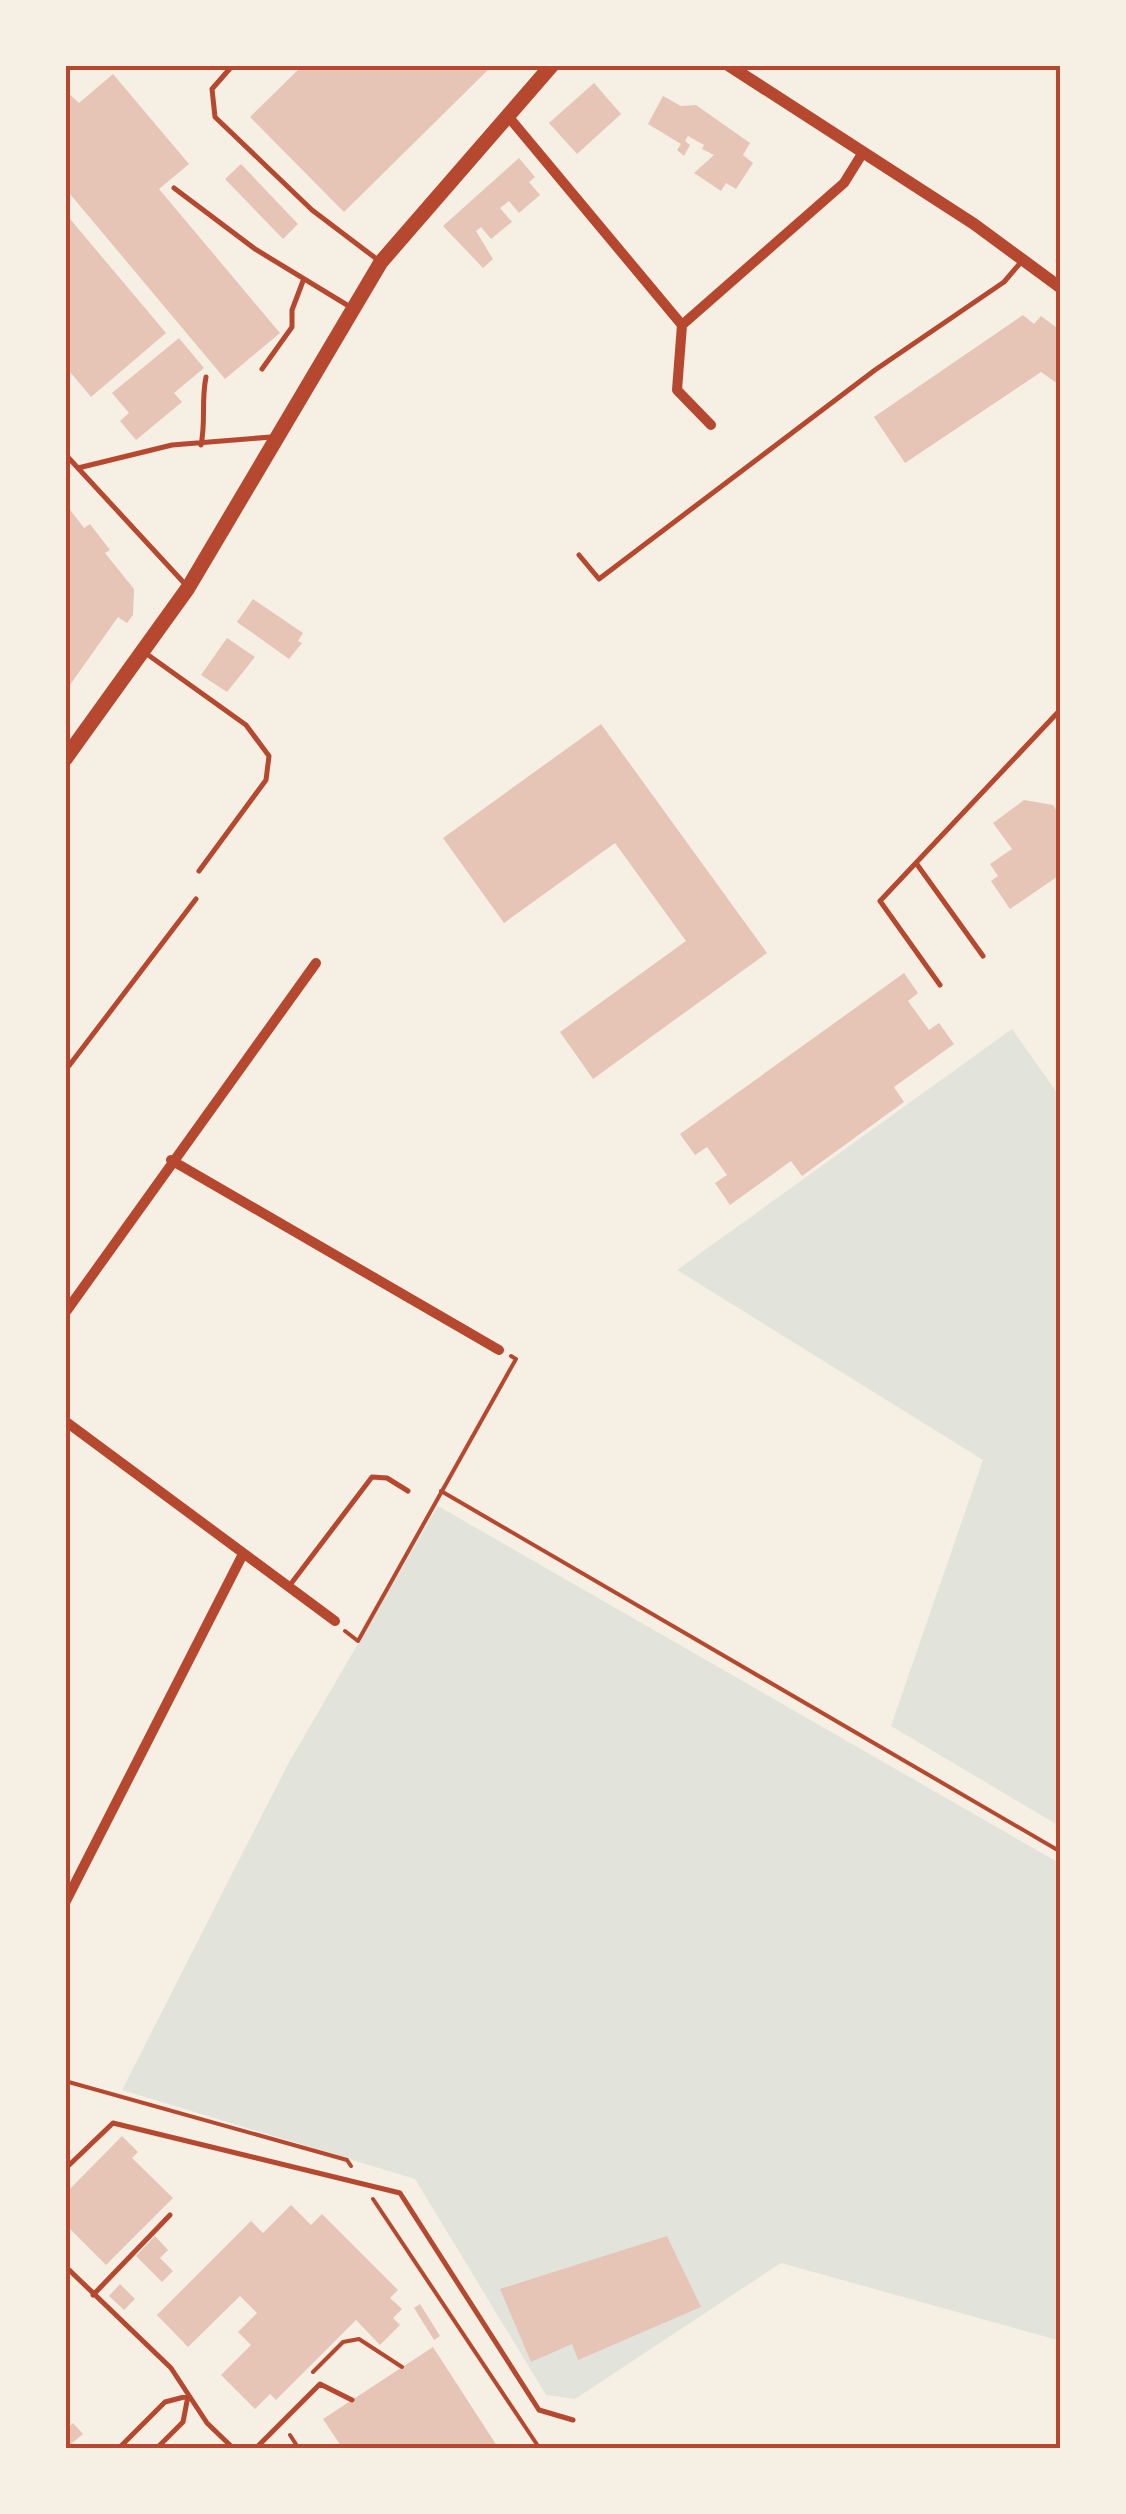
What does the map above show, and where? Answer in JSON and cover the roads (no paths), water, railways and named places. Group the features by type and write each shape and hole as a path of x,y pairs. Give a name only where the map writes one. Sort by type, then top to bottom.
{"main road":[{"path":"65,759 188,588 380,262 552,65"}],"street":[{"path":"728,65 1061,288"},
{"path":"507,115 682,325 677,390 710,424"},
{"path":"682,325 844,183 862,154"},
{"path":"65,1313 171,1160 316,963"},
{"path":"171,1160 499,1350"},
{"path":"65,1421 335,1621"},
{"path":"65,1903 243,1554"}],"lane":[{"path":"234,65 212,89 215,118 312,210 380,262"},
{"path":"174,188 303,281 355,309"},
{"path":"580,555 599,579 874,370 1004,282 1023,260"},
{"path":"262,369 292,327 292,310 303,281"},
{"path":"202,444 206,423 200,403 206,377"},
{"path":"78,468 172,445 279,436"},
{"path":"65,454 188,588"},
{"path":"142,651 246,725 269,756 266,780 198,871"},
{"path":"940,985 880,901 1061,709"},
{"path":"916,863 983,956"},
{"path":"65,1072 196,898"},
{"path":"289,1588 372,1477 387,1478 408,1491"},
{"path":"65,2169 113,2123 400,2192 539,2410 573,2420"},
{"path":"93,2295 170,2216"},
{"path":"65,2266 171,2368 188,2396 234,2449"},
{"path":"255,2449 320,2384 352,2400"},
{"path":"118,2449 165,2402 188,2396"},
{"path":"156,2449 184,2422 188,2396"}]}
